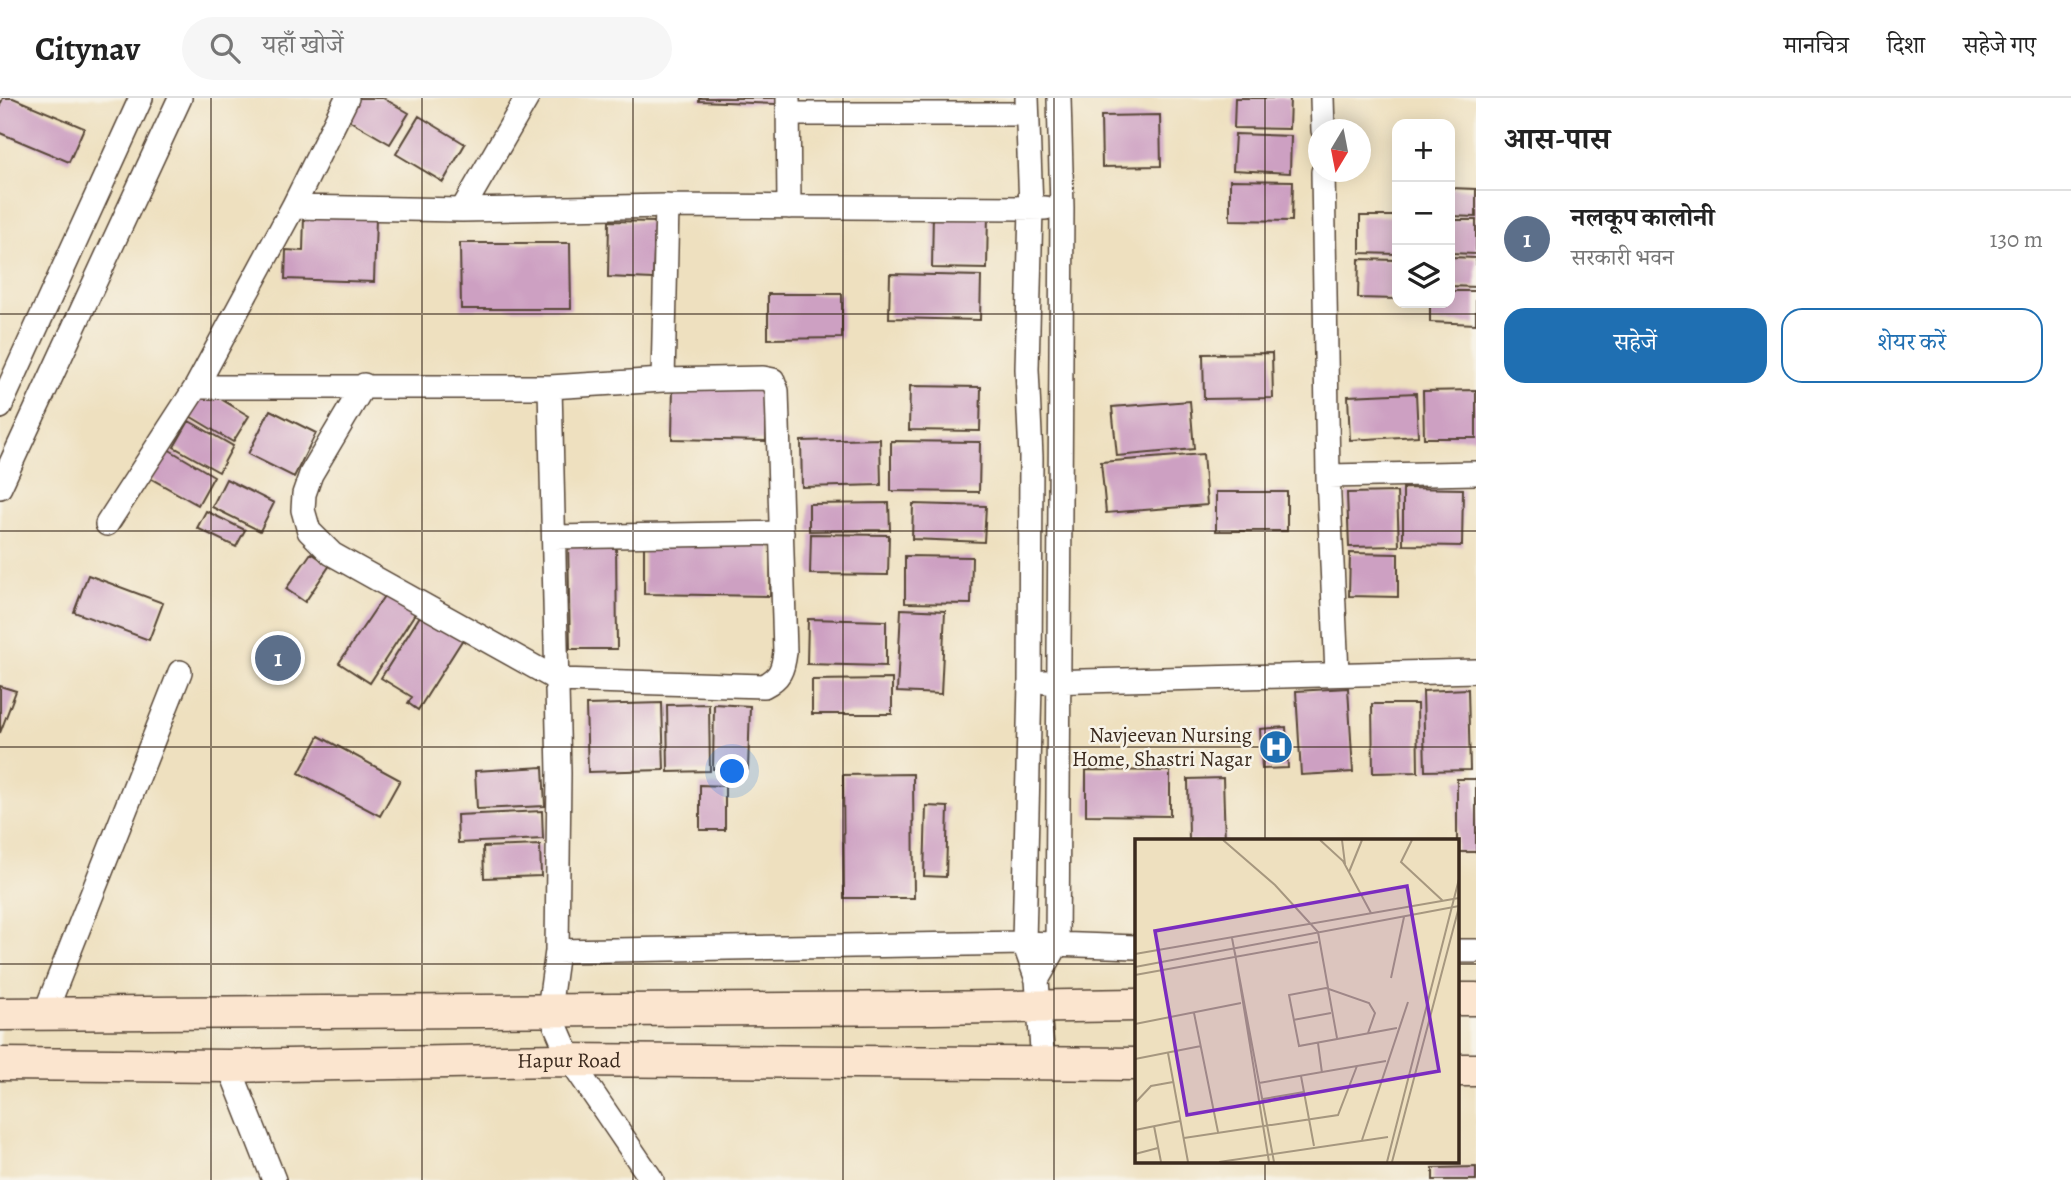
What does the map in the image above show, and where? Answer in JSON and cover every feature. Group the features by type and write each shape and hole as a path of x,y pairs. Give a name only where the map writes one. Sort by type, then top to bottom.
{"main road":[{"path":"0,1014 549,1010 1038,993 1135,1004"},
{"path":"1458,999 1476,999"},
{"name":"Hapur Road","path":"0,1065 229,1066 571,1061 1135,1064"},
{"path":"1458,1070 1476,1070"}],"street":[{"path":"0,407 141,98"},
{"path":"0,487 180,98"},
{"path":"107,524 196,387 348,98"},
{"path":"462,210 527,98"},
{"path":"1038,993 1057,945 1062,208 1059,98"},
{"path":"1322,98 1323,119"},
{"path":"789,207 788,106 1027,106 1031,208 1027,369 1031,457 1030,682 1024,943 1038,993 1043,1063"},
{"path":"1323,182 1328,476 1337,673"},
{"path":"293,207 462,210 667,206 1062,208"},
{"path":"663,380 667,206"},
{"path":"196,387 363,385 550,387 663,380 763,377 773,380 777,391 785,652 783,668 777,680 764,686 558,680 332,554 309,531 303,510 304,494 311,474 363,385"},
{"path":"550,387 558,680 557,951 549,1010 571,1061 652,1180"},
{"path":"1328,476 1476,473"},
{"path":"554,537 782,533"},
{"path":"1030,682 1476,671"},
{"path":"45,1013 180,672"},
{"path":"557,951 1024,943 1135,947"},
{"path":"1458,951 1476,951"},
{"path":"229,1066 274,1180"}],"building":[{"path":"3,98 13,98 84,128 69,162 0,133 0,105"},
{"path":"349,98 383,98 409,113 390,144 340,115"},
{"path":"699,98 776,98 776,104 699,101"},
{"path":"1235,98 1290,98 1289,129 1234,128"},
{"path":"1160,115 1161,166 1102,167 1101,116"},
{"path":"419,116 465,144 443,182 396,154"},
{"path":"1235,134 1291,136 1290,173 1233,170"},
{"path":"1230,180 1293,181 1292,221 1230,220"},
{"path":"1455,188 1476,189 1476,217 1455,216"},
{"path":"933,211 988,211 987,269 932,268"},
{"path":"304,216 376,218 374,282 285,279 286,250 303,251"},
{"path":"1360,216 1392,216 1392,254 1360,253"},
{"path":"1455,220 1476,220 1476,254 1455,253"},
{"path":"609,221 655,222 653,279 608,277"},
{"path":"460,243 570,243 571,309 461,309"},
{"path":"1455,257 1476,258 1476,287 1455,286"},
{"path":"1359,259 1392,260 1392,299 1358,298"},
{"path":"890,274 981,276 980,320 889,318"},
{"path":"1455,291 1476,291 1476,324 1430,322 1430,308 1455,308"},
{"path":"768,294 842,294 842,338 768,339"},
{"path":"1272,353 1273,398 1204,399 1203,354"},
{"path":"673,383 767,385 766,441 672,439"},
{"path":"910,386 981,387 980,431 909,430"},
{"path":"204,389 249,416 233,442 188,415"},
{"path":"1476,390 1476,438 1424,438 1423,391"},
{"path":"1416,393 1418,436 1350,440 1348,396"},
{"path":"1190,401 1194,449 1117,456 1112,407"},
{"path":"270,410 316,433 294,477 248,454"},
{"path":"189,421 233,446 219,472 174,447"},
{"path":"880,439 881,485 802,487 801,441"},
{"path":"891,441 980,442 979,492 891,491"},
{"path":"166,448 214,476 198,505 150,478"},
{"path":"1203,454 1207,505 1106,513 1101,462"},
{"path":"226,479 274,503 260,531 212,507"},
{"path":"1403,488 1463,489 1462,546 1403,545"},
{"path":"1216,492 1287,492 1287,531 1216,531"},
{"path":"1397,492 1399,546 1349,547 1347,493"},
{"path":"889,503 890,530 809,531 809,504"},
{"path":"913,504 986,506 984,542 912,539"},
{"path":"206,511 245,530 236,547 197,528"},
{"path":"811,534 889,535 888,575 810,574"},
{"path":"616,539 617,649 570,649 568,540"},
{"path":"644,539 771,541 770,596 644,594"},
{"path":"311,553 330,565 305,602 286,589"},
{"path":"1350,553 1398,554 1398,597 1349,596"},
{"path":"905,556 972,557 971,604 905,603"},
{"path":"88,575 163,603 149,640 74,612"},
{"path":"386,593 416,612 370,683 339,663"},
{"path":"901,609 945,611 941,694 897,692"},
{"path":"422,613 463,639 418,710 408,703 412,697 381,678"},
{"path":"808,619 886,621 886,666 807,664"},
{"path":"892,679 892,714 812,714 812,680"},
{"path":"0,686 16,691 0,733"},
{"path":"1348,688 1353,772 1301,775 1296,691"},
{"path":"1468,689 1470,770 1425,771 1423,691"},
{"path":"662,703 664,770 588,772 586,705"},
{"path":"709,704 710,771 668,772 667,705"},
{"path":"714,704 750,706 748,770 713,769"},
{"path":"1372,704 1417,704 1418,772 1373,773"},
{"path":"1286,727 1288,768 1262,769 1260,729"},
{"path":"319,736 400,780 380,816 299,773"},
{"path":"543,767 545,806 477,809 475,771"},
{"path":"1086,770 1170,771 1170,816 1086,815"},
{"path":"913,774 914,898 844,898 843,775"},
{"path":"1223,778 1225,839 1189,839 1188,779"},
{"path":"1457,779 1476,779 1476,852 1458,852"},
{"path":"700,785 725,786 725,830 700,830"},
{"path":"926,806 948,807 946,877 924,876"},
{"path":"542,811 543,839 458,843 457,815"},
{"path":"540,845 541,876 484,878 483,847"},
{"path":"1476,1167 1476,1180 1433,1180 1433,1168"}],"place":[{"name":"नलकूप कालोनी","path":"278,658"},
{"name":"Navjeevan Nursing Home, Shastri Nagar","path":"1276,747"}]}
